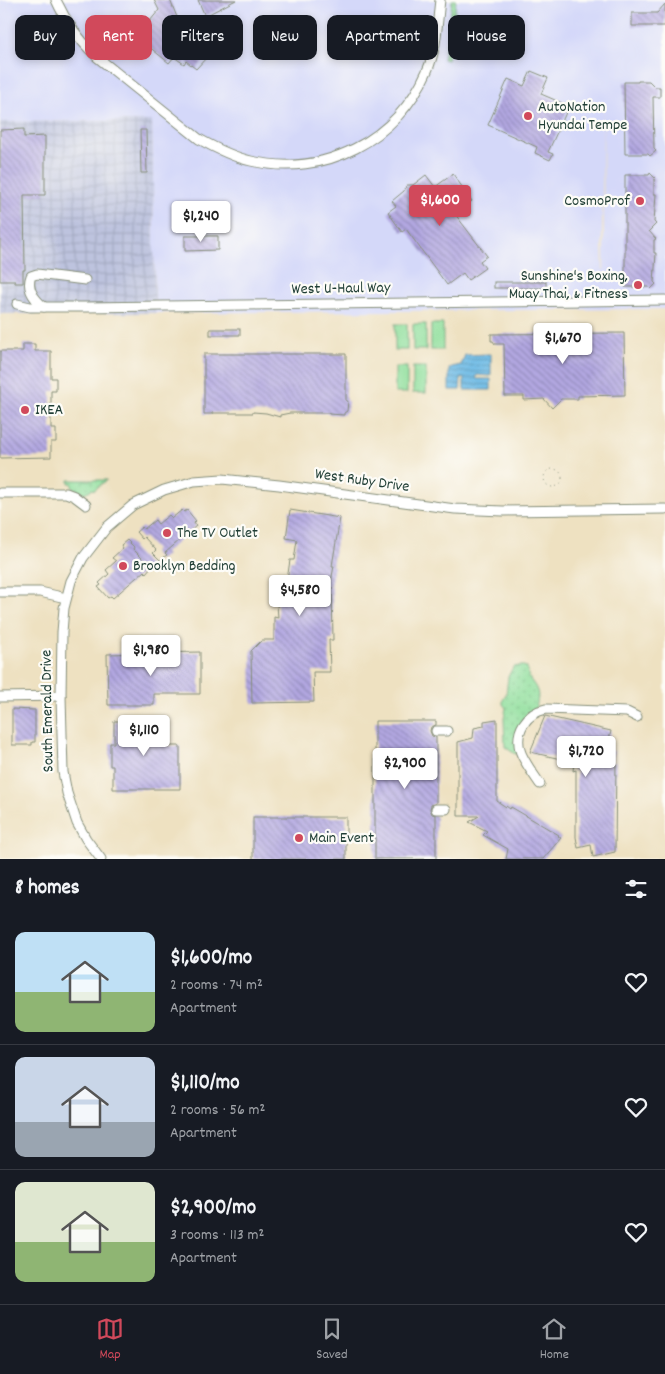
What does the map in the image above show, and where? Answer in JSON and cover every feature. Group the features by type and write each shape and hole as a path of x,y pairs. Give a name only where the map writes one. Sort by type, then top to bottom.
{"street":[{"path":"56,0 75,34 85,46 199,138 239,158 267,164 283,165 315,162 337,156 362,146 389,125 413,96 428,70 436,36 440,0"},
{"path":"44,307 35,299 31,292 29,284 31,276 37,274 85,280"},
{"name":"West U-Haul Way","path":"17,304 26,307 44,307 665,300"},
{"name":"West Ruby Drive","path":"83,558 107,527 133,505 164,490 208,479 238,480 462,510 665,509"},
{"path":"0,493 66,493 74,496 86,505"},
{"name":"South Emerald Drive","path":"83,558 70,581 64,608 61,696 63,772 67,793 77,823 101,859"},
{"path":"0,592 40,592 66,598"},
{"path":"0,697 61,696"},
{"path":"540,784 520,751 519,734 524,723 532,715 546,710 627,712 637,717"},
{"path":"436,731 447,731"},
{"path":"436,809 446,809"}],"path":[{"path":"554,469 559,471 563,478 560,485 552,487 545,483 544,478 548,470 554,469"}],"shaded area":[{"path":"0,0 665,0 665,309 155,313 152,121 0,122","holes":["603,102 604,269 602,244"]},
{"path":"152,121 155,313 0,314 0,122"}],"green space":[{"path":"452,0 456,0 454,15 450,15"},
{"path":"448,35 447,60 443,59"},
{"path":"395,324 407,324 407,350 395,350"},
{"path":"413,324 426,324 426,350 413,350"},
{"path":"431,324 443,324 443,350 431,350"},
{"path":"395,367 407,367 407,393 395,393"},
{"path":"413,367 426,367 426,393 413,393"},
{"path":"69,480 107,480 94,490 84,493 73,488"},
{"path":"514,667 527,668 538,697 536,708 526,714 518,753 515,754 505,747 504,718 506,708 503,700 506,694 508,677"}],"water":[{"path":"491,354 491,376 477,375 476,377 477,379 491,379 491,390 464,390 464,379 461,378 460,390 449,390 449,369 461,365 465,355"}],"building":[{"path":"154,0 170,0 176,15 162,15 162,57 152,49 152,18 159,10"},
{"path":"198,0 236,0 207,15 205,15"},
{"path":"665,4 665,26 632,26 632,13 657,13"},
{"path":"178,60 204,60 196,69 186,61 184,64"},
{"name":"AutoNation Hyundai Tempe","path":"531,71 548,78 541,94 569,106 548,152 553,154 550,160 535,153 537,147 488,125 508,79 524,86"},
{"path":"649,81 655,87 660,87 660,97 653,97 654,149 656,151 650,156 648,154 625,154 624,82"},
{"path":"24,129 24,137 45,136 45,195 24,195 25,270 23,270 23,283 15,283 15,281 0,281 0,130"},
{"path":"140,130 146,130 147,173 141,173"},
{"path":"650,173 656,179 654,180 654,194 656,194 654,222 656,224 649,231 656,239 654,240 654,253 656,253 654,282 656,284 651,289 649,287 625,287 625,175 649,175"},
{"path":"453,174 472,201 455,214 487,256 480,261 485,268 468,280 463,273 447,285 406,229 402,232 388,212 396,206 392,201 404,191 407,185 413,185 426,175 435,187"},
{"path":"185,236 218,236 218,250 185,251"},
{"path":"494,282 546,282 546,288 494,288"},
{"path":"210,329 240,329 240,335 210,335"},
{"path":"624,333 625,395 578,396 578,399 561,399 552,408 544,399 524,400 524,396 505,396 504,344 495,344 491,341 491,334"},
{"name":"IKEA","path":"23,344 35,344 35,351 51,351 51,378 56,378 56,391 51,391 51,429 56,429 56,442 51,442 51,457 0,458 0,351 23,351"},
{"path":"204,354 346,354 347,411 344,415 290,413 280,415 280,417 253,412 204,414"},
{"path":"182,510 184,512 187,510 196,521 194,523 196,526 165,553 167,555 160,560 153,553 156,550 144,537 142,539 136,532 142,527 144,529 155,520 158,524 169,515 172,518"},
{"path":"290,510 340,518 330,587 332,587 333,640 329,640 330,672 313,672 314,702 252,703 251,651 262,640 274,640 274,617 278,618 278,588 286,587 290,560 294,560 297,540 286,538"},
{"path":"127,540 151,567 113,598 111,596 108,598 98,587 101,585 99,583 109,574 106,570 116,561 112,558 123,548 121,545"},
{"path":"200,652 200,694 154,694 154,705 108,705 107,654"},
{"path":"12,709 35,710 35,742 32,742 32,745 12,745"},
{"path":"545,716 611,731 606,752 614,751 610,763 616,762 615,852 593,857 591,845 578,848 576,837 576,770 573,771 574,762 530,752"},
{"path":"497,719 497,801 559,835 561,838 543,859 506,859 508,849 483,835 487,831 469,822 479,816 458,816 458,742 473,738 474,728 484,726 484,721"},
{"path":"114,721 167,721 167,746 180,746 180,789 113,789 110,743 114,743"},
{"path":"375,721 436,721 436,725 431,727 430,731 432,736 436,737 436,803 431,805 430,809 432,814 436,815 436,859 375,859"},
{"name":"Main Event","path":"253,817 346,817 346,859 253,859"}],"place":[{"name":"AutoNation Hyundai Tempe","path":"528,116"},
{"name":"CosmoProf","path":"640,201"},
{"name":"Sunshine's Boxing, Muay Thai, & Fitness","path":"638,285"},
{"name":"IKEA","path":"25,410"},
{"name":"The TV Outlet","path":"167,533"},
{"name":"Brooklyn Bedding","path":"123,566"},
{"name":"Main Event","path":"299,838"}]}
